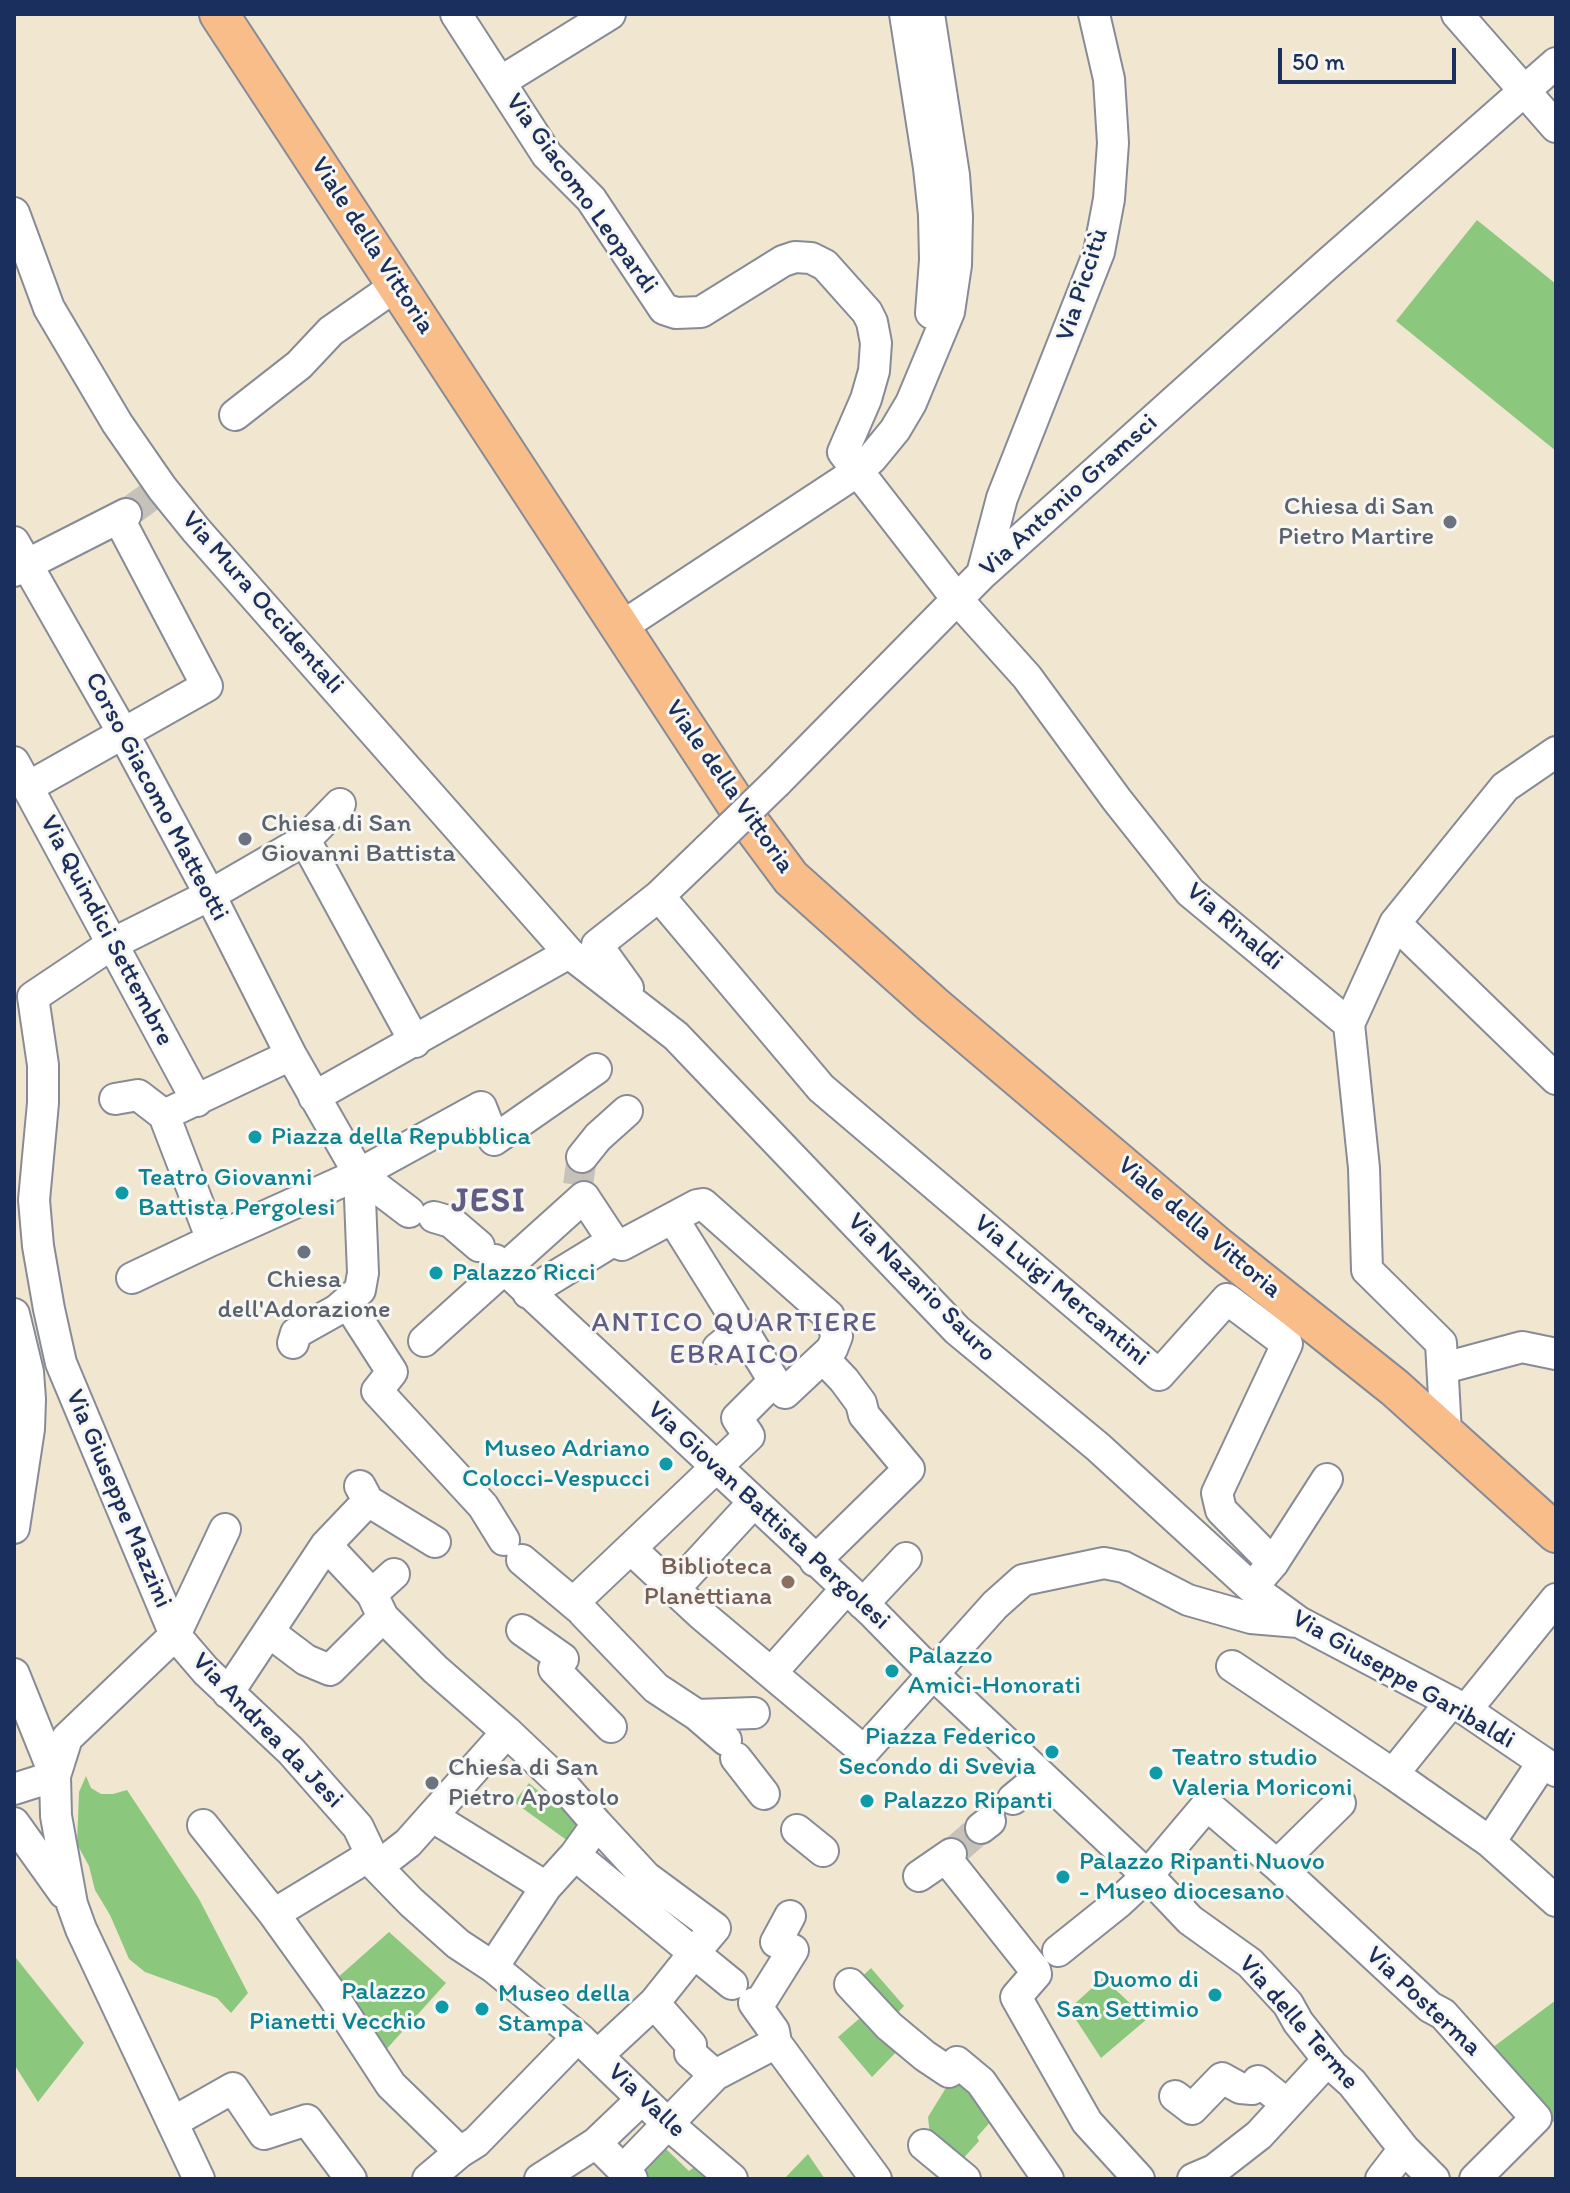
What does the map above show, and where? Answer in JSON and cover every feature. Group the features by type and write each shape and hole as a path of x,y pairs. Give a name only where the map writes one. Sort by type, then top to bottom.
{"main road":[{"name":"Viale della Vittoria","path":"219,14 736,804 791,878 933,1005 1217,1246 1395,1388 1556,1533"}],"street":[{"name":"Via Giacomo Leopardi","path":"456,14 547,155 591,199 664,309 676,313 701,312 783,261 795,257 811,258 825,265 867,312 876,343 871,386 850,462"},
{"path":"500,82 610,14"},
{"path":"905,14 934,215 934,275 924,375"},
{"path":"621,627 850,462 872,458 895,430 924,375 949,312 956,265 957,216 954,175 929,14"},
{"name":"Via Piccitù","path":"982,574 1002,498 1099,252 1109,199 1113,143 1109,79 1094,14"},
{"path":"1457,14 1556,127"},
{"name":"Via Antonio Gramsci","path":"314,1097 583,949 659,896 777,782 982,574 1522,90 1556,63"},
{"name":"Via Mura Occidentali","path":"14,213 49,308 117,423 162,488 196,530 583,949"},
{"path":"235,415 299,365 331,331 397,285"},
{"name":"Via Rinaldi","path":"850,462 957,599 1027,677 1117,800 1190,892 1349,1024"},
{"path":"1002,498 1004,513 1010,520 1034,527"},
{"path":"18,559 122,517 207,686 123,733 21,774"},
{"name":"Corso Giacomo Matteotti","path":"18,559 123,733 291,1055"},
{"path":"1446,1433 1441,1343 1367,1270 1364,1168 1349,1024 1395,923 1505,787 1556,752"},
{"name":"Via Quindici Settembre","path":"21,774 197,1101"},
{"name":"Via Giuseppe Mazzini","path":"199,2179 115,2004 72,1904 56,1816 55,1776 67,1738 175,1635 61,1363 38,1246 34,1200 43,1065 24,1001 112,944 210,895 305,840 340,804"},
{"path":"305,840 415,1042"},
{"name":"Via Luigi Mercantini","path":"659,896 821,1088 1159,1375 1227,1299 1287,1344 1217,1493 1221,1510 1273,1563"},
{"path":"1395,923 1556,1079"},
{"name":"Via Nazario Sauro","path":"583,949 639,1007 676,1036 957,1330 1098,1447 1251,1587"},
{"path":"164,1115 291,1055 359,1174 363,1273 360,1290 337,1310 296,1333 293,1343"},
{"path":"132,1278 359,1174 481,1107 494,1140 596,1069"},
{"path":"115,1099 138,1095 164,1115 212,1240"},
{"path":"426,1338 492,1259 581,1180 598,1137 627,1111"},
{"name":"Via Giovan Battista Pergolesi","path":"359,1174 421,1214 451,1222 855,1597 926,1675"},
{"path":"581,1180 618,1243"},
{"path":"534,1298 618,1243 703,1204 829,1316 837,1336 832,1349 785,1393 774,1381 673,1219"},
{"path":"347,1302 369,1335 390,1376 513,1550 578,1608 656,1688 697,1715 731,1749 764,1794"},
{"path":"14,1314 28,1372 30,1399 29,1429 14,1528"},
{"path":"718,1348 742,1329"},
{"path":"1444,1368 1522,1347 1556,1354"},
{"path":"815,1561 909,1469 864,1415 861,1403 844,1380 823,1358"},
{"path":"578,1608 631,1549 749,1436 737,1418 774,1381"},
{"path":"1251,1587 1273,1563 1327,1479"},
{"path":"228,1693 326,1545 364,1494 435,1542"},
{"path":"674,1589 753,1503"},
{"path":"175,1635 225,1529"},
{"path":"326,1545 383,1595 435,1669 563,1785 646,1877 715,1928 654,2003 588,2046 428,2179"},
{"path":"631,1549 864,1751 926,1675 1023,1580 1104,1563 1124,1567 1188,1600 1251,1618 1299,1622"},
{"path":"772,1672 855,1597 906,1558"},
{"name":"Via Giuseppe Garibaldi","path":"1251,1587 1299,1622 1465,1703 1549,1767"},
{"path":"269,1632 306,1660 330,1670 383,1595"},
{"path":"1393,1774 1465,1703 1556,1599"},
{"path":"522,1630 558,1664 611,1727"},
{"name":"Via Andrea da Jesi","path":"175,1635 228,1693 291,1751 358,1827 374,1861"},
{"path":"1232,1666 1490,1842 1556,1901"},
{"path":"14,1674 55,1776 14,1789"},
{"path":"926,1675 1041,1776 1149,1878 1058,1951"},
{"path":"697,1715 754,1713"},
{"path":"274,1914 408,1843 507,1732"},
{"path":"1490,1842 1549,1767"},
{"path":"1013,1799 1041,1776"},
{"path":"1277,1865 1340,1803"},
{"name":"Via Posterma","path":"1149,1878 1207,1805 1277,1865 1409,1989 1443,2014 1536,2118 1475,2179"},
{"path":"433,1817 546,1887"},
{"path":"14,1823 72,1904"},
{"path":"493,1967 546,1887 575,1855 597,1824"},
{"path":"203,1825 274,1914 391,2085 460,2152"},
{"path":"797,1830 823,1851"},
{"path":"575,1855 748,1998 774,2031 776,2043 876,2179"},
{"path":"919,1876 949,1856 1036,1974 1016,1997 1087,2122 1139,2179"},
{"name":"Via Valle","path":"374,1861 411,1902 458,1944 493,1967 588,2046 718,2174"},
{"name":"Via delle Terme","path":"1149,1878 1190,1920 1250,1963 1288,2004 1328,2060 1352,2083 1404,2149 1434,2179"},
{"path":"748,1998 793,1950 776,1942 790,1916"},
{"path":"850,1984 889,2026 925,2056 981,2082 1048,2179"},
{"path":"654,2003 691,2045 690,2053 715,2075"},
{"path":"596,2143 628,2175 668,2124 715,2075 776,2043"},
{"path":"1193,2179 1214,2170 1259,2135 1328,2060"},
{"path":"1175,2096 1192,2109 1222,2078 1240,2088 1252,2089 1258,2081 1287,2104"},
{"path":"173,2122 233,2088 264,2134 307,2120 351,2179"},
{"path":"544,2178 596,2143 641,2100"},
{"path":"924,2145 965,2179"},
{"path":"1381,2179 1404,2149"}],"green space":[{"path":"1477,220 1556,284 1556,451 1396,321"},
{"path":"86,1776 91,1788 101,1794 127,1790 199,1899 248,1993 231,2013 217,1998 145,1972 129,1959 110,1915 95,1890 89,1866 77,1844 79,1792"},
{"path":"529,1783 544,1796 556,1787 585,1819 572,1844 514,1802"},
{"path":"389,1932 446,1983 383,2053 335,1980"},
{"path":"16,1958 84,2043 38,2102 14,2064"},
{"path":"871,1968 904,2006 890,2021 854,1984"},
{"path":"1103,1978 1147,2019 1101,2058 1069,2009"},
{"path":"1556,2000 1556,2123 1546,2118 1488,2051"},
{"path":"867,2012 903,2045 872,2077 838,2037"},
{"path":"957,2070 992,2120 960,2162 930,2136 928,2117"},
{"path":"644,2128 689,2171 696,2166 706,2174 700,2179 636,2179 612,2155"},
{"path":"808,2154 825,2179 784,2179"}],"tunnel":[{"path":"126,514 162,488"},
{"path":"578,1185 582,1157"},
{"path":"951,1854 981,1828"}],"place":[{"name":"Chiesa di San Pietro Martire","path":"1450,522"},
{"name":"Chiesa di San Giovanni Battista","path":"245,839"},
{"name":"Piazza della Repubblica","path":"255,1137"},
{"name":"Teatro Giovanni Battista Pergolesi","path":"122,1193"},
{"name":"Chiesa dell'Adorazione","path":"304,1252"},
{"name":"Palazzo Ricci","path":"436,1273"},
{"name":"Museo Adriano Colocci-Vespucci","path":"666,1464"},
{"name":"Biblioteca Planettiana","path":"788,1582"},
{"name":"Palazzo Amici-Honorati","path":"892,1671"},
{"name":"Piazza Federico Secondo di Svevia","path":"1052,1752"},
{"name":"Teatro studio Valeria Moriconi","path":"1156,1773"},
{"name":"Chiesa di San Pietro Apostolo","path":"432,1783"},
{"name":"Palazzo Ripanti","path":"867,1801"},
{"name":"Palazzo Ripanti Nuovo - Museo diocesano","path":"1063,1877"},
{"name":"Duomo di San Settimio","path":"1215,1995"},
{"name":"Palazzo Pianetti Vecchio","path":"442,2007"},
{"name":"Museo della Stampa","path":"482,2009"}],"district":[{"name":"JESI","path":"489,1202"},
{"name":"ANTICO QUARTIERE EBRAICO","path":"735,1340"}]}
